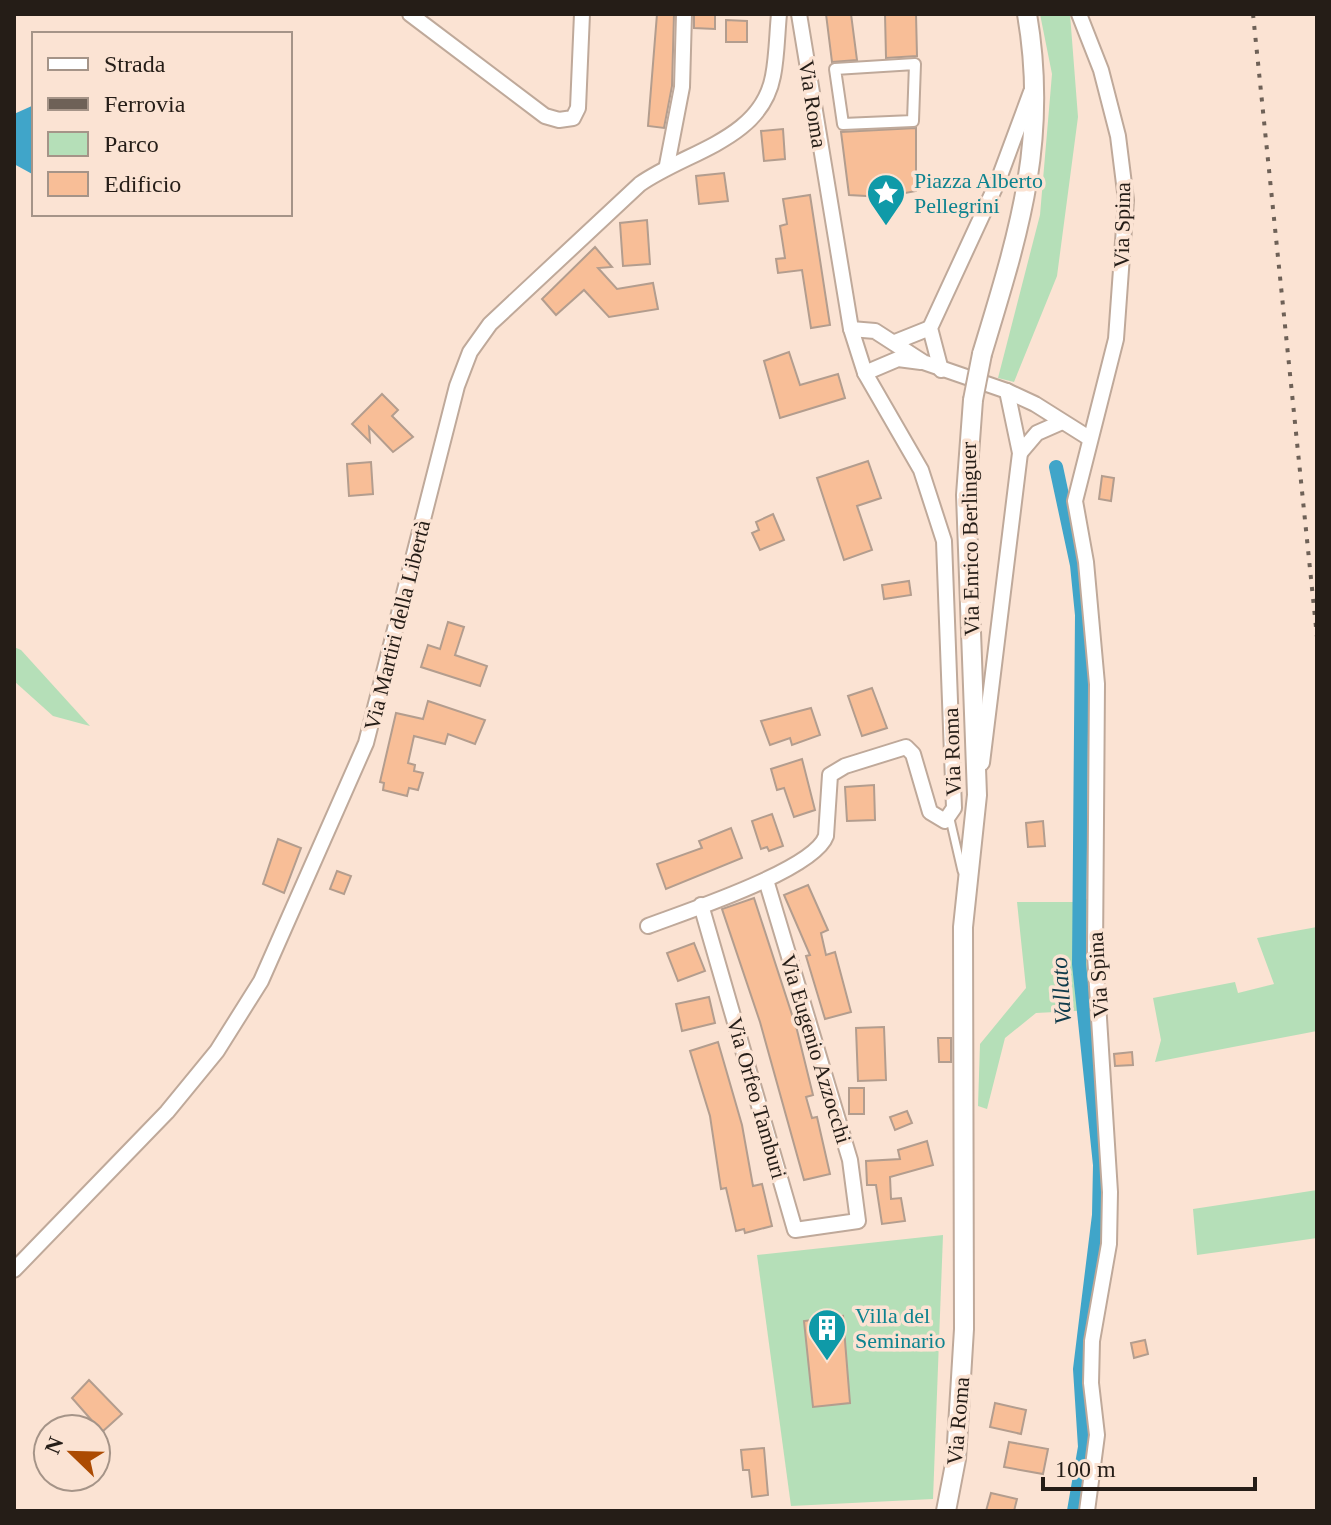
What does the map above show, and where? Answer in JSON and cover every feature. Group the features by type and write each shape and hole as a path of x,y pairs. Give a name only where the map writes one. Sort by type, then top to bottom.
{"main road":[{"name":"Via Enrico Berlinguer","path":"963,927 977,795 966,495 973,400 982,354 1028,195 1034,140 1034,84 1027,14"},
{"name":"Via Roma","path":"946,1511 956,1459 964,1329 963,927"}],"street":[{"path":"410,14 545,116 559,120 573,118 578,108 582,14"},
{"path":"667,165 682,87 684,14"},
{"name":"Via Martiri della Libertà","path":"14,1270 167,1112 217,1051 261,981 366,743 457,386 470,352 490,324 640,184 667,165 744,128 762,106 773,78 779,14"},
{"name":"Via Roma","path":"799,14 843,302 865,373 921,470 944,541 954,808 950,819"},
{"name":"Via Spina","path":"1079,14 1101,70 1118,136 1126,200 1116,339 1075,501 1086,562 1097,684 1095,955 1110,1192 1106,1269 1092,1341 1091,1383 1097,1435 1087,1511"},
{"path":"915,64 913,121 843,124 835,69 915,64"},
{"path":"941,370 930,328 998,181 1034,84"},
{"path":"895,342 930,328"},
{"path":"851,329 875,331 923,362 1007,391 1089,438"},
{"path":"865,373 898,359 923,362"},
{"path":"977,795 1020,453 1007,391"},
{"path":"1020,453 1037,433 1062,422"},
{"path":"648,926 766,880 810,855 823,844 832,771 901,747 913,754 930,812 940,821 950,819"},
{"name":"Via Eugenio Azzocchi","path":"766,880 850,1160 858,1221"},
{"name":"Via Orfeo Tamburi","path":"701,905 795,1230 858,1221"}],"lane":[{"name":"Via Roma","path":"950,819 962,867 963,927"}],"green space":[{"path":"1040,14 1070,14 1078,117 1057,276 1014,382 998,378 1040,215 1052,74"},
{"path":"14,647 21,650 90,726 53,716 14,681"},
{"path":"1090,898 1094,1010 1036,1013 1005,1038 987,1109 978,1106 980,1044 1026,988 1017,902 1075,902"},
{"path":"1317,927 1317,1031 1155,1062 1161,1040 1153,998 1235,982 1238,993 1274,984 1257,938"},
{"path":"1317,1190 1317,1238 1197,1255 1193,1209"},
{"path":"943,1235 933,1499 791,1506 757,1255"}],"water":[{"path":"32,106 32,174 14,164 14,114"}],"building":[{"path":"657,14 674,14 672,86 664,128 648,126"},
{"path":"694,14 715,14 715,29 694,28"},
{"path":"826,14 851,14 857,60 832,62"},
{"path":"885,14 916,14 917,56 886,58"},
{"path":"726,20 747,21 747,42 726,42"},
{"path":"916,128 916,191 884,197 849,195 841,132"},
{"path":"783,129 785,159 764,161 761,131"},
{"path":"724,173 728,201 699,204 696,176"},
{"path":"810,195 830,325 811,328 802,270 778,273 776,259 785,258 780,226 787,224 783,199"},
{"path":"647,220 650,264 623,266 620,223"},
{"path":"595,247 612,267 598,268 617,289 653,283 658,309 609,317 584,290 556,315 542,299"},
{"path":"789,352 800,385 838,374 845,398 780,418 764,361"},
{"path":"382,394 398,410 392,416 413,437 393,452 369,427 370,442 352,424"},
{"path":"868,461 881,498 857,506 872,550 844,560 817,478"},
{"path":"371,462 373,494 349,496 347,464"},
{"path":"1102,476 1114,478 1111,501 1099,499"},
{"path":"773,514 784,540 760,550 752,533 759,530 756,522"},
{"path":"909,581 911,595 884,599 882,585"},
{"path":"448,622 464,627 455,655 487,666 480,686 421,667 428,645 440,649"},
{"path":"872,688 887,728 862,736 848,696"},
{"path":"428,701 485,720 475,744 448,734 445,744 414,736 408,763 415,765 414,771 423,773 418,790 409,788 407,796 383,790 384,783 380,782 396,713 423,719"},
{"path":"811,708 820,735 792,745 790,738 770,745 761,721"},
{"path":"802,759 815,810 794,817 784,788 777,790 771,769"},
{"path":"874,785 875,820 847,821 845,787"},
{"path":"772,814 783,846 769,851 767,847 761,849 752,821"},
{"path":"1043,821 1045,846 1028,847 1026,823"},
{"path":"731,828 742,858 666,889 657,864 702,848 699,841"},
{"path":"278,839 301,848 284,893 263,884"},
{"path":"337,871 351,876 344,894 330,889"},
{"path":"808,885 828,930 821,933 826,955 835,952 851,1012 825,1019 806,956 810,955 784,895"},
{"path":"754,898 797,1030 813,1095 806,1097 812,1118 817,1117 830,1174 804,1180 760,1022 722,909"},
{"path":"694,943 705,971 678,981 667,953"},
{"path":"709,997 715,1023 682,1031 676,1004"},
{"path":"884,1027 886,1080 858,1081 856,1028"},
{"path":"938,1038 951,1038 951,1062 939,1062"},
{"path":"718,1042 742,1125 753,1186 762,1184 772,1226 745,1233 744,1229 736,1231 726,1188 721,1189 710,1116 690,1051"},
{"path":"1132,1052 1133,1065 1115,1066 1114,1054"},
{"path":"849,1088 864,1088 864,1114 849,1114"},
{"path":"907,1111 912,1123 895,1130 890,1117"},
{"path":"927,1141 933,1165 890,1177 891,1199 901,1198 905,1221 882,1224 876,1185 867,1185 866,1161 900,1159 898,1150"},
{"name":"Villa del Seminario","path":"843,1316 850,1403 813,1407 804,1321"},
{"path":"1145,1340 1148,1354 1134,1358 1131,1343"},
{"path":"89,1380 122,1414 112,1423 112,1413 85,1413 72,1398"},
{"path":"995,1403 1026,1410 1021,1434 990,1427"},
{"path":"1009,1442 1048,1449 1043,1474 1004,1467"},
{"path":"764,1448 768,1495 752,1497 749,1470 743,1470 741,1450"},
{"path":"991,1493 1017,1499 1014,1511 986,1511"}],"waterway":[{"name":"Vallato","path":"1056,467 1077,565 1082,615 1079,964 1100,1165 1099,1215 1080,1369 1085,1447 1074,1511"}],"railway":[{"path":"1253,14 1317,637"}],"place":[{"name":"Piazza Alberto Pellegrini","path":"886,227"},
{"name":"Villa del Seminario","path":"827,1362"}]}
